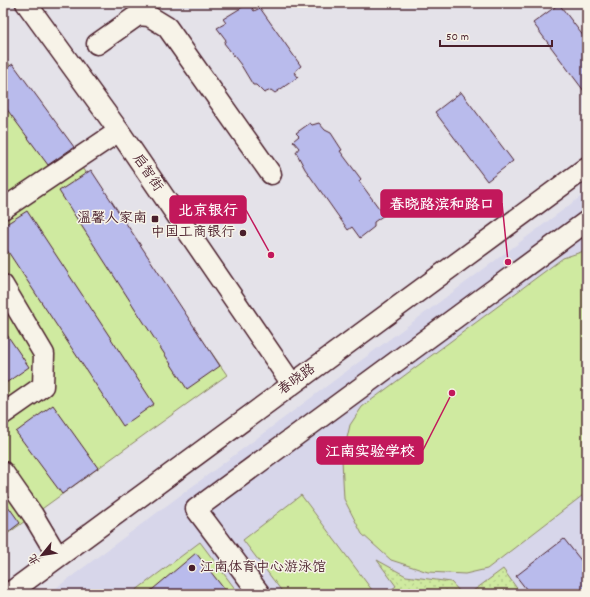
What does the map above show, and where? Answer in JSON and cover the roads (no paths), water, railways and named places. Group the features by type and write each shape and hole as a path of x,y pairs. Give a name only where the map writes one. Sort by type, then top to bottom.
{"street":[{"name":"启智街","path":"26,3 119,131 292,384"},
{"path":"97,44 139,9 167,26 271,174"},
{"path":"3,209 119,131"},
{"name":"春晓路","path":"8,594 587,167"},
{"path":"260,594 196,509 587,221"},
{"path":"3,286 44,354 43,386 3,414"},
{"path":"3,472 33,515 58,557"}],"place":[{"name":"温馨人家南","path":"155,219"},
{"name":"中国工商银行","path":"243,233"},
{"name":"北京银行","path":"271,255"},
{"name":"春晓路滨和路口","path":"508,262"},
{"name":"江南实验学校","path":"452,393"},
{"name":"江南体育中心游泳馆","path":"192,568"}]}
